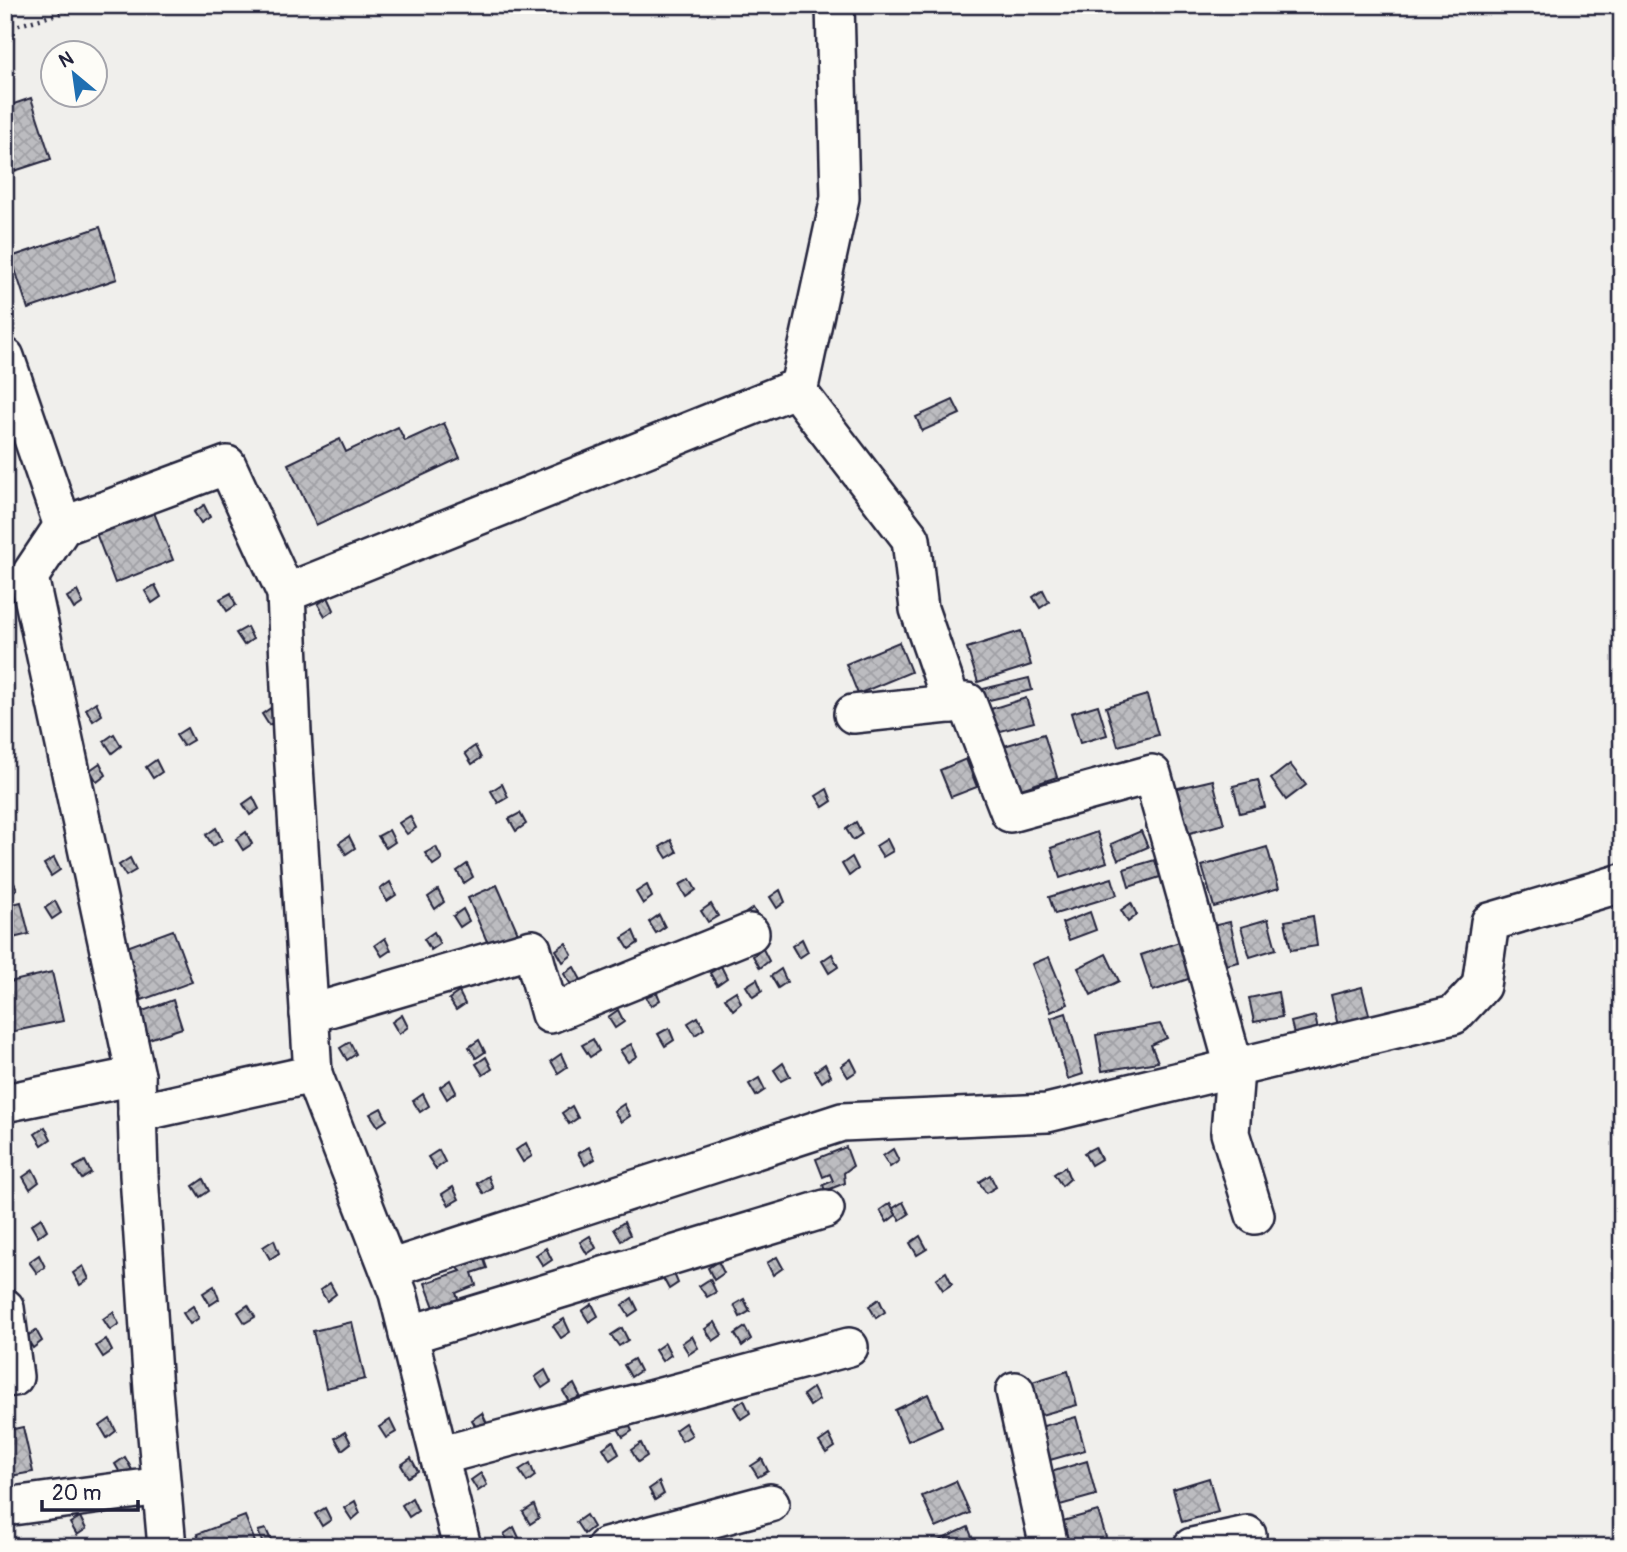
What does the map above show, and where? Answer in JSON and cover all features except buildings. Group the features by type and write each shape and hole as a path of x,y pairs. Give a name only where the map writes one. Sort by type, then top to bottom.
{"street":[{"path":"286,593 799,387 840,198 835,5"},
{"path":"5,357 63,526"},
{"path":"796,388 911,539 919,608 952,704"},
{"path":"167,1547 139,1175 136,1076 29,577 63,526 227,465 286,593 313,1074 398,1293 462,1547"},
{"path":"853,714 967,702 1010,813 1152,774 1235,1069 1230,1133 1255,1215"},
{"path":"389,1269 842,1122 1047,1113 1454,1015 1481,986 1490,922 1622,883"},
{"path":"309,1014 532,949 550,1014 750,933"},
{"path":"137,1113 313,1074"},
{"path":"5,1103 136,1076"},
{"path":"408,1335 825,1209"},
{"path":"5,1308 14,1377 5,1378"},
{"path":"439,1456 849,1348"},
{"path":"1015,1391 1049,1547"},
{"path":"5,1507 161,1486"},
{"path":"606,1547 770,1503"},
{"path":"1192,1547 1247,1535"}],"path":[{"path":"5,30 89,5"}]}
